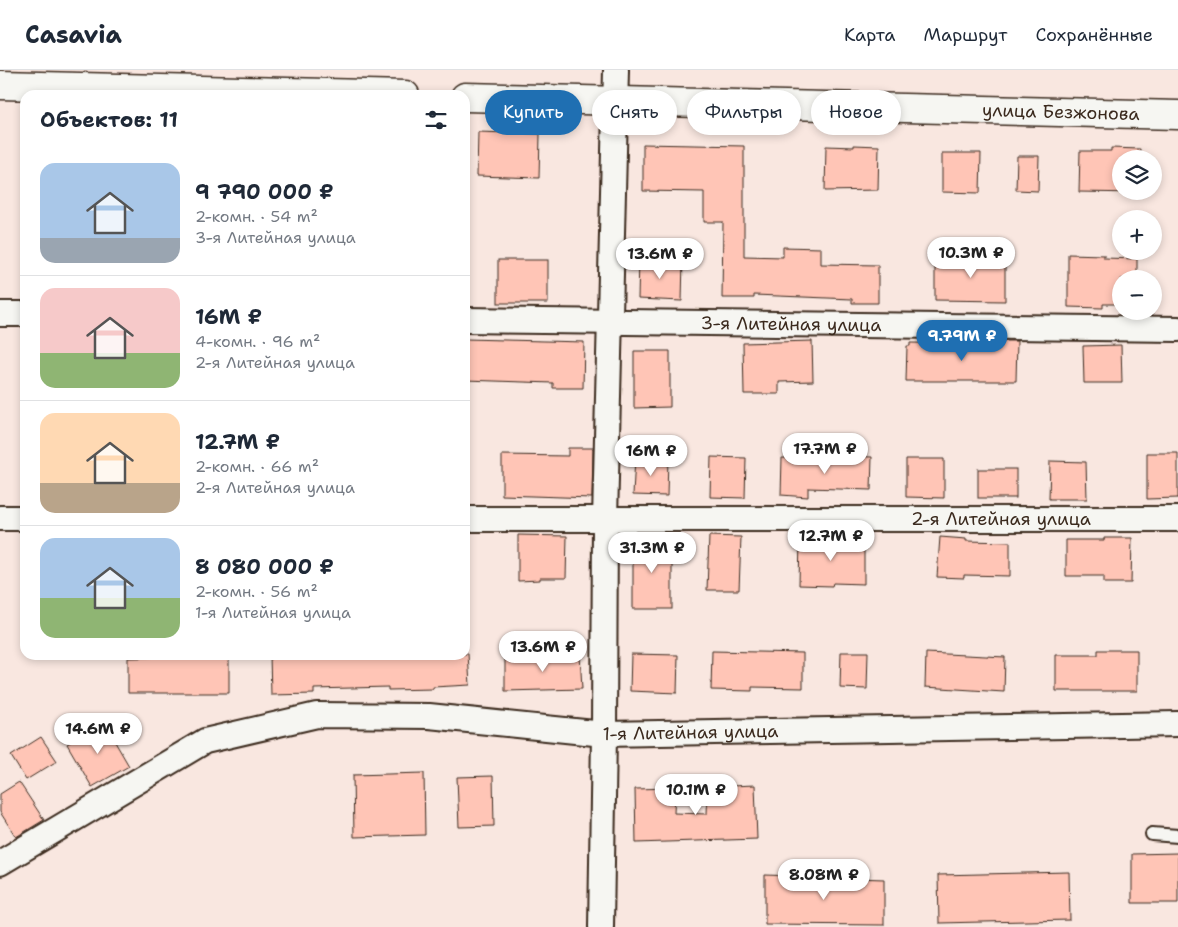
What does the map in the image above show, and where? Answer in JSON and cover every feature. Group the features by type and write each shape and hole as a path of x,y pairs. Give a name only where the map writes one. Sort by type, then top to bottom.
{"street":[{"path":"616,70 616,90"},
{"path":"0,85 202,90"},
{"name":"улица Безжонова","path":"470,96 592,99"},
{"name":"улица Безжонова","path":"677,102 1178,115"},
{"path":"601,927 605,519 615,135"},
{"path":"0,314 20,314"},
{"name":"3-я Литейная улица","path":"470,320 1178,330"},
{"path":"0,518 20,518"},
{"name":"2-я Литейная улица","path":"470,519 1178,519"},
{"name":"1-я Литейная улица","path":"0,863 205,741 316,715 429,716 604,734 1178,724"}],"lane":[{"path":"1152,834 1178,836"}],"building":[{"path":"478,132 485,132 485,135 540,135 539,178 477,176"},
{"path":"643,144 744,146 744,256 783,257 783,247 821,248 821,264 878,265 878,303 852,303 852,299 754,295 754,298 722,298 723,222 704,222 704,192 643,191"},
{"path":"854,145 879,146 878,190 825,191 826,146 854,147"},
{"path":"1111,148 1140,149 1112,150 1112,193 1079,192 1080,151 1111,151"},
{"path":"942,153 981,153 980,193 942,192"},
{"path":"1017,156 1039,156 1038,191 1016,190"},
{"path":"981,252 1005,253 1005,301 935,300 935,260 981,260"},
{"path":"1068,254 1104,255 1104,258 1112,258 1112,260 1137,260 1137,270 1112,270 1112,304 1103,304 1103,308 1068,307"},
{"path":"639,258 683,260 682,301 638,299"},
{"path":"498,260 548,260 548,303 498,303"},
{"path":"470,339 584,342 583,388 553,388 553,383 470,380"},
{"path":"812,341 813,381 779,382 779,394 744,394 743,343"},
{"path":"981,341 1017,341 1016,381 906,381 907,346 910,346 910,343 981,344"},
{"path":"1121,345 1122,383 1084,383 1083,346"},
{"path":"634,351 670,351 670,407 634,408"},
{"path":"568,448 593,448 592,498 502,495 502,455 568,456"},
{"path":"1147,453 1178,453 1178,498 1147,499"},
{"path":"840,456 872,457 871,490 808,488 808,497 781,495 782,458 840,460"},
{"path":"635,457 668,458 667,496 633,495"},
{"path":"711,457 746,458 745,498 710,497"},
{"path":"906,459 944,459 944,498 906,497"},
{"path":"1050,461 1086,462 1087,499 1049,499"},
{"path":"978,469 1016,469 1016,498 978,498"},
{"path":"518,535 567,536 566,578 540,578 540,580 518,581"},
{"path":"709,536 741,537 739,590 707,590"},
{"path":"940,537 966,539 966,541 1010,542 1010,576 964,575 964,578 937,577"},
{"path":"800,538 864,540 864,584 833,583 832,586 799,585"},
{"path":"1104,538 1132,538 1131,583 1104,583 1104,576 1066,576 1066,540 1104,540"},
{"path":"633,539 672,539 672,609 633,609"},
{"path":"1098,650 1137,650 1137,691 1056,691 1056,655 1098,655"},
{"path":"712,651 803,653 803,688 752,687 752,691 711,690"},
{"path":"841,652 868,652 867,689 840,688"},
{"path":"926,653 1005,657 1004,692 925,687"},
{"path":"580,654 582,689 505,691 505,657"},
{"path":"631,654 678,655 677,693 630,691"},
{"path":"128,660 229,660 229,693 128,693"},
{"path":"270,660 468,660 470,685 433,687 433,689 388,690 388,687 314,689 314,694 271,695"},
{"path":"104,723 129,766 92,787 67,744"},
{"path":"41,737 57,761 26,780 11,756"},
{"path":"424,773 425,835 354,837 353,775"},
{"path":"493,776 494,826 459,827 457,777"},
{"path":"19,782 44,820 16,837 0,812 0,794"},
{"path":"755,785 757,839 636,843 635,789 675,788 674,813 707,814 708,787"},
{"path":"1178,853 1178,903 1132,903 1132,854"},
{"path":"1069,872 1070,920 939,923 938,875"},
{"path":"765,875 884,879 884,925 765,924"}]}
